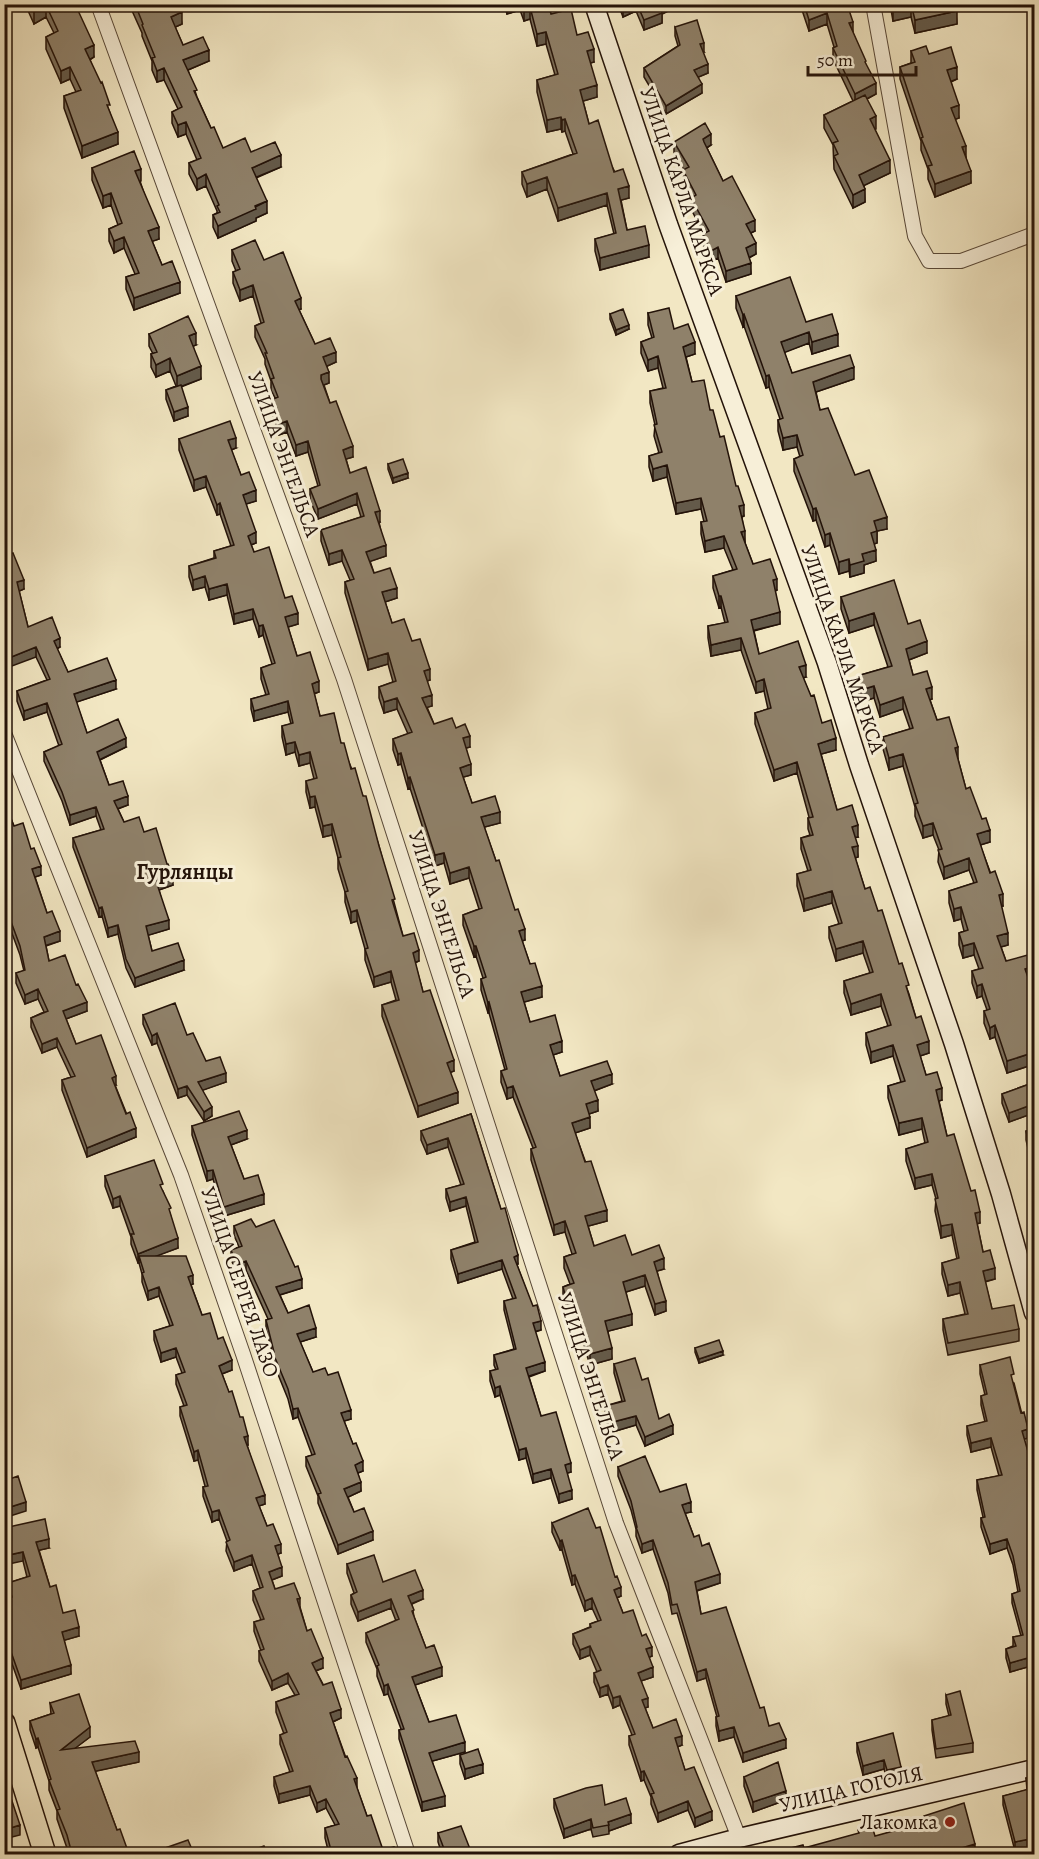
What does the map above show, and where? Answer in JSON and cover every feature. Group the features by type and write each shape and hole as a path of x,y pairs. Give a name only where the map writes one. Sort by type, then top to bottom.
{"main road":[{"path":"4,1723 45,1854"}],"street":[{"name":"УЛИЦА ЭНГЕЛЬСА","path":"98,4 344,679 616,1523 739,1838"},
{"name":"УЛИЦА КАРЛА МАРКСА","path":"594,4 668,224 827,663 859,765 954,1044 1035,1313"},
{"path":"873,4 915,236 929,261 961,261 1035,234"},
{"name":"УЛИЦА СЕРГЕЯ ЛАЗО","path":"4,733 181,1175 243,1354 408,1854"},
{"name":"УЛИЦА ГОГОЛЯ","path":"679,1854 1035,1768"}],"building":[{"path":"31,4 75,4 94,45 85,49 102,82 110,105 107,105 118,132 82,146 64,96 81,90 70,67 61,71 46,37 58,31 46,5 34,12"},
{"path":"135,4 178,4 182,12 171,17 183,45 203,37 209,50 183,60 197,90 194,91 223,148 245,138 251,152 275,142 281,155 252,168 267,201 255,206 256,209 218,226 213,215 220,212 217,206 219,205 206,174 197,179 189,163 201,158 186,122 178,125 172,112 182,107 164,68 157,71 152,58 155,57"},
{"path":"522,4 548,4 551,14 571,9 577,35 588,32 594,49 587,51 597,85 580,90 589,124 598,120 614,172 623,169 629,186 618,189 627,230 645,226 649,245 600,258 595,239 616,233 607,193 558,208 547,177 527,184 522,172 577,153 565,119 562,120 561,117 547,120 537,80 558,74 546,32 537,34 530,7 524,9"},
{"path":"637,4 660,4 662,13 644,20"},
{"path":"804,4 847,4 853,22 849,23 876,83 855,94 833,48 837,46 827,13 809,20"},
{"path":"893,4 909,4 893,8"},
{"path":"911,4 955,4 957,11 915,20"},
{"path":"697,20 704,43 700,44 708,64 694,70 702,84 666,106 644,68 680,45 675,27"},
{"path":"926,46 929,54 951,47 957,67 947,70 959,105 951,108 966,146 962,147 971,171 935,184 928,166 932,165 921,138 923,137 900,67 915,62 911,51"},
{"path":"865,95 876,116 870,119 890,160 859,175 865,189 853,195 834,156 838,154 833,143 838,141 824,115"},
{"path":"705,123 711,134 703,139 723,181 732,176 755,220 746,224 756,243 746,248 751,263 726,271 718,247 711,251 703,234 709,231 691,198 696,195 683,170 689,167 674,142"},
{"path":"134,151 141,169 135,171 159,227 148,231 162,265 172,261 180,282 134,298 126,277 139,273 124,237 114,241 109,229 122,223 111,193 103,196 92,168"},
{"path":"255,240 264,260 283,252 301,298 295,301 315,344 330,338 336,352 323,357 329,372 321,375 321,379 330,403 336,401 353,446 343,450 350,473 366,467 380,511 375,512 386,545 366,552 374,573 390,568 397,588 382,592 392,623 404,619 412,641 420,639 430,669 424,671 432,695 422,698 434,724 452,718 456,728 465,724 470,736 463,738 471,764 460,768 472,803 495,796 500,812 481,817 496,861 499,860 515,910 518,909 525,929 519,931 530,964 535,963 542,986 521,992 530,1022 555,1015 562,1041 550,1045 560,1076 607,1061 612,1074 591,1081 598,1100 586,1104 590,1117 572,1123 585,1162 591,1161 607,1210 585,1216 594,1246 625,1235 632,1255 659,1245 664,1258 654,1262 666,1301 655,1304 645,1275 623,1282 632,1314 605,1321 612,1348 590,1354 574,1303 568,1305 563,1287 574,1283 564,1257 576,1253 565,1221 554,1225 531,1149 536,1147 513,1086 507,1088 501,1071 507,1069 481,979 486,977 463,915 482,908 469,867 450,873 444,853 435,855 410,777 408,778 401,753 398,754 393,739 412,732 397,698 384,702 379,687 396,681 388,653 368,659 345,582 354,579 342,550 329,554 321,530 364,516 357,493 318,509 310,489 320,485 308,441 296,445 287,421 279,424 271,400 278,397 271,379 274,378 265,353 267,353 255,326 264,322 253,285 240,290 233,272 240,269 232,250"},
{"path":"790,277 806,322 832,314 838,334 812,342 809,332 781,342 792,373 850,355 854,367 813,382 820,410 828,408 855,475 869,470 887,517 874,521 877,531 871,533 876,550 862,554 864,561 850,565 849,559 839,562 830,533 825,535 816,508 813,509 794,459 803,455 797,435 783,438 778,420 783,418 769,375 766,376 736,296"},
{"path":"669,308 674,329 688,324 695,342 683,347 692,382 704,380 710,410 713,410 720,437 724,436 736,486 738,486 744,505 739,506 745,531 741,532 753,564 770,559 777,579 773,580 780,612 751,620 759,654 798,641 806,665 799,667 811,696 814,695 822,723 831,720 836,738 818,744 837,810 852,805 858,825 852,827 858,846 852,847 865,889 870,887 878,911 882,910 899,964 902,963 909,985 906,986 916,1018 921,1016 929,1041 917,1045 926,1075 937,1072 942,1088 936,1090 947,1136 954,1134 971,1191 975,1190 980,1212 975,1213 983,1252 990,1250 995,1268 983,1271 992,1309 1014,1305 1019,1329 948,1343 943,1319 968,1314 960,1282 948,1285 942,1263 959,1258 952,1224 941,1226 935,1199 938,1198 932,1174 915,1178 906,1149 928,1142 922,1118 899,1123 888,1086 905,1081 893,1045 871,1052 866,1033 891,1025 881,994 851,1004 844,981 873,972 863,941 836,949 829,927 842,923 832,891 804,899 797,874 811,870 801,838 813,835 808,818 813,817 797,762 774,770 755,713 771,708 764,679 756,682 741,638 711,645 708,626 728,622 713,576 737,569 724,536 705,541 701,522 707,521 701,498 676,503 667,465 653,469 649,456 662,452 654,425 657,424 650,391 666,388 658,356 648,360 641,342 654,337 648,313"},
{"path":"623,309 629,325 616,330 610,314"},
{"path":"188,316 196,333 189,336 201,366 177,376 170,358 156,365 151,354 157,352 149,334"},
{"path":"181,385 188,407 174,412 166,390"},
{"path":"230,421 236,438 228,440 241,475 249,472 256,490 243,495 256,532 248,536 254,552 269,547 285,598 292,596 298,613 285,617 297,656 310,652 319,681 312,684 320,716 334,713 341,743 344,743 351,769 355,768 363,796 366,796 403,936 414,933 419,950 413,953 423,992 430,990 454,1060 447,1063 458,1092 418,1106 382,1005 399,1000 391,971 374,977 365,949 368,948 357,910 351,912 345,892 348,891 338,858 341,857 332,824 323,826 315,796 310,797 306,781 317,778 310,752 299,755 295,742 286,744 282,726 293,723 288,701 254,711 251,699 269,694 261,668 275,663 263,625 259,626 253,609 234,614 227,584 209,589 205,576 193,580 189,566 216,558 214,551 234,545 220,503 217,505 206,476 194,480 179,439"},
{"path":"403,459 408,473 393,478 388,464"},
{"path":"13,553 24,580 17,582 28,627 52,617 60,638 54,641 68,672 107,658 116,680 74,694 87,733 118,719 126,738 97,752 109,785 123,781 128,796 114,801 124,822 139,817 144,832 156,828 167,864 173,875 156,881 169,920 146,926 152,951 178,943 184,960 135,978 126,959 118,925 108,928 102,907 99,908 73,838 104,829 96,807 70,815 44,752 62,744 47,703 24,711 17,691 50,679 36,647 4,660 4,556"},
{"path":"894,580 908,624 920,620 927,641 906,649 913,675 927,671 932,687 926,689 937,720 949,717 958,747 955,748 966,789 970,787 982,819 986,818 990,830 977,834 990,873 995,871 1003,894 999,895 1008,933 997,936 1006,961 1035,953 1035,966 1025,969 1035,997 1035,1052 1007,1061 995,1025 990,1028 984,1011 990,1009 982,984 977,986 972,971 983,968 974,943 963,946 959,933 968,930 961,907 954,909 949,891 977,882 969,858 944,867 938,850 942,849 933,823 923,826 915,804 918,803 903,754 889,758 883,737 913,728 903,697 880,705 874,686 861,690 857,676 892,666 874,613 849,621 841,597"},
{"path":"4,803 14,826 23,823 31,849 34,848 41,866 32,869 47,913 52,911 60,931 44,937 49,961 65,955 76,985 78,984 87,1002 63,1011 76,1044 101,1035 116,1076 112,1078 126,1114 130,1112 136,1128 87,1148 62,1080 75,1076 57,1038 42,1044 31,1018 48,1011 38,989 25,995 16,973 25,970 20,946 10,919 4,921 4,858 6,858 4,853"},
{"path":"175,1003 187,1035 193,1033 206,1061 220,1057 226,1073 198,1082 212,1107 204,1112 187,1086 178,1089 157,1033 152,1036 143,1015"},
{"path":"1035,1082 1035,1115 1031,1105 1009,1113 1002,1094"},
{"path":"239,1111 247,1130 228,1137 244,1179 258,1175 264,1194 224,1207 213,1170 207,1171 192,1126"},
{"path":"471,1114 501,1209 505,1208 518,1255 514,1257 533,1306 537,1305 541,1321 533,1323 545,1362 526,1368 541,1416 556,1412 571,1463 565,1465 572,1490 559,1494 551,1469 533,1474 526,1448 519,1450 500,1386 495,1388 490,1371 498,1369 494,1355 516,1349 504,1301 516,1298 502,1260 458,1274 451,1250 478,1242 466,1197 450,1202 446,1189 464,1184 448,1138 427,1145 421,1131"},
{"path":"1035,1129 1035,1147 1030,1148 1026,1131"},
{"path":"154,1160 163,1184 160,1185 171,1208 169,1209 178,1238 138,1254 131,1234 134,1234 120,1196 113,1199 105,1176"},
{"path":"251,1219 256,1227 274,1220 295,1267 298,1266 302,1279 276,1287 288,1313 309,1305 316,1328 297,1334 313,1372 325,1368 328,1375 338,1372 351,1410 341,1413 353,1444 356,1443 363,1461 355,1465 361,1482 344,1489 354,1512 364,1508 373,1531 338,1545 306,1457 315,1454 298,1408 293,1409 288,1389 273,1353 266,1320 272,1318 246,1261 237,1265 231,1250 242,1246 234,1226"},
{"path":"139,1256 186,1256 193,1275 188,1277 202,1315 210,1313 218,1339 223,1337 232,1360 219,1366 229,1392 232,1391 240,1417 243,1417 248,1436 244,1437 265,1495 256,1498 267,1526 273,1524 281,1544 275,1546 282,1567 269,1572 275,1589 294,1583 300,1598 297,1599 307,1631 311,1629 323,1658 312,1663 323,1685 332,1682 341,1709 330,1713 345,1757 347,1756 357,1778 354,1779 367,1816 371,1815 383,1850 394,1847 396,1854 332,1854 325,1828 339,1824 326,1799 317,1803 310,1786 279,1794 274,1777 293,1771 280,1735 287,1732 276,1702 299,1694 288,1673 272,1681 259,1651 264,1649 254,1622 264,1619 253,1591 263,1587 252,1555 234,1562 226,1542 230,1540 219,1510 212,1512 203,1487 208,1486 198,1450 194,1452 180,1407 187,1405 176,1375 185,1372 176,1348 161,1353 154,1331 173,1325 159,1287 148,1291"},
{"path":"719,1340 723,1351 699,1359 695,1348"},
{"path":"1010,1357 1014,1374 1011,1375 1021,1413 1024,1412 1028,1429 1022,1431 1033,1469 1035,1468 1035,1488 1030,1489 1035,1501 1035,1656 1010,1663 1006,1649 1016,1646 1013,1637 1023,1635 1012,1594 1020,1591 1007,1539 990,1544 981,1518 985,1517 977,1480 1002,1475 991,1438 971,1443 967,1426 987,1421 981,1396 987,1394 980,1365"},
{"path":"635,1358 642,1380 648,1378 659,1419 669,1414 673,1425 645,1437 636,1416 609,1423 605,1406 625,1401 614,1364"},
{"path":"4,1374 11,1390 4,1392"},
{"path":"645,1456 660,1492 686,1484 691,1502 682,1505 694,1537 699,1535 702,1546 709,1543 720,1574 695,1582 701,1614 726,1607 760,1708 764,1707 769,1726 779,1723 786,1739 743,1753 734,1727 719,1731 716,1717 719,1716 706,1669 697,1672 677,1604 672,1605 668,1583 653,1540 642,1544 631,1501 618,1467"},
{"path":"18,1476 26,1502 4,1509 4,1481"},
{"path":"588,1508 596,1528 600,1527 615,1577 617,1576 621,1587 614,1590 623,1613 633,1610 642,1636 646,1634 652,1647 646,1649 653,1667 638,1673 648,1698 642,1700 653,1728 676,1719 682,1736 675,1738 685,1770 694,1767 712,1811 695,1818 688,1801 658,1813 651,1794 654,1793 644,1771 641,1772 629,1736 635,1734 620,1696 613,1698 608,1685 600,1688 594,1673 601,1670 590,1646 580,1650 573,1634 601,1620 592,1598 585,1601 575,1575 572,1576 562,1540 560,1541 552,1523"},
{"path":"45,1519 49,1539 36,1542 50,1587 56,1585 63,1613 75,1610 79,1627 62,1632 71,1665 21,1680 4,1632 4,1599 12,1597 8,1583 30,1576 23,1552 4,1556 4,1528"},
{"path":"374,1555 383,1582 415,1570 423,1590 408,1596 414,1610 412,1611 426,1648 434,1645 442,1667 412,1677 429,1722 456,1715 465,1742 429,1753 445,1796 422,1802 399,1730 404,1729 388,1684 384,1686 377,1666 379,1665 366,1633 399,1619 391,1599 358,1612 351,1595 357,1592 347,1564"},
{"path":"960,1691 973,1743 936,1749 932,1720 951,1715 946,1695"},
{"path":"79,1694 90,1727 61,1750 135,1741 139,1752 92,1762 117,1830 120,1829 129,1854 116,1854 115,1850 101,1854 72,1854 57,1810 60,1809 49,1780 51,1779 30,1721 54,1713 50,1703"},
{"path":"893,1733 901,1767 887,1770 884,1760 863,1766 857,1743"},
{"path":"478,1749 483,1764 465,1769 460,1755"},
{"path":"778,1762 786,1791 753,1802 744,1777"},
{"path":"6,1773 9,1792 20,1825 4,1830 4,1774"},
{"path":"1035,1776 1035,1838 1015,1842 1003,1796 1029,1789 1026,1778"},
{"path":"602,1785 605,1805 626,1798 631,1814 608,1822 609,1825 593,1828 591,1819 564,1829 554,1799"},
{"path":"964,1803 975,1844 948,1852 948,1854 752,1854 770,1849 771,1853 803,1845 804,1848 859,1833 858,1830 872,1826 875,1836 926,1822 924,1816"},
{"path":"461,1826 470,1849 446,1854 438,1833"},
{"path":"188,1840 194,1854 148,1854"},
{"path":"264,1846 268,1854 243,1854"},
{"path":"21,1849 22,1854 4,1854"}],"place":[{"name":"Лакомка","path":"950,1822"}],"district":[{"name":"Гурлянцы","path":"185,871"}]}
